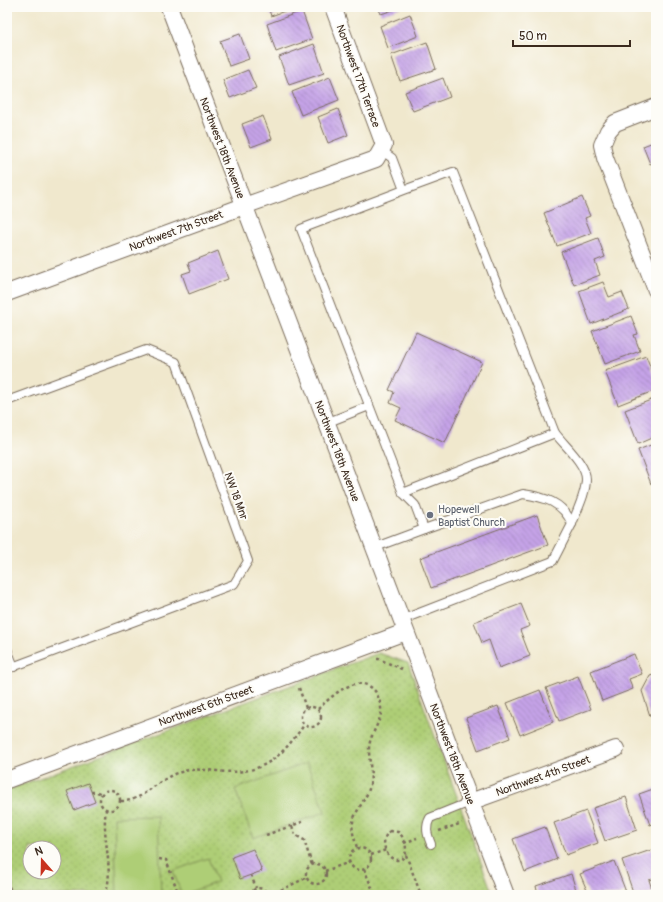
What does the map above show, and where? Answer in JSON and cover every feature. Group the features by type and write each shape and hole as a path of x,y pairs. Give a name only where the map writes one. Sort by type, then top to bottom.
{"street":[{"name":"Northwest 18th Avenue","path":"169,7 403,626 463,805 506,895"},
{"name":"Northwest 17th Terrace","path":"333,7 382,148"},
{"path":"656,106 615,122 608,131 602,145 605,158 656,290"},
{"name":"Northwest 7th Street","path":"7,293 244,206 376,160 382,148"},
{"name":"Northwest 6th Street","path":"7,780 403,626"},
{"name":"Northwest 4th Street","path":"463,805 616,749"}],"lane":[{"path":"382,148 392,158 404,190"},
{"path":"403,626 553,561 572,524 584,491 586,478 582,467 575,456 555,434 452,172 301,229 403,493 415,505 424,529"},
{"name":"NW 18 Mnr","path":"7,401 146,350 176,362 248,561 234,584 10,668 7,649"},
{"path":"326,423 369,406"},
{"path":"403,493 555,434"},
{"path":"373,548 522,494 539,496 548,500 568,514 572,524"},
{"path":"431,844 427,825 430,818 463,805"}],"path":[{"path":"372,662 379,659 404,670 406,677"},
{"path":"318,709 347,686 358,684 365,685 373,689 380,702 381,714 369,748 371,775 369,788 353,819 352,828 357,848"},
{"path":"306,686 299,688 306,708"},
{"path":"314,707 318,709 321,716 318,724 311,728 304,725 300,718 301,714 306,708 314,707"},
{"path":"121,801 126,802 143,795 167,777 183,771 195,769 233,773 252,770 268,763 283,752 304,725"},
{"path":"107,791 115,791 120,797 121,801 120,805 114,810 106,810 100,804 102,794 107,791"},
{"path":"91,792 102,794"},
{"path":"463,805 465,830"},
{"path":"105,895 107,890 108,873 104,820 106,810"},
{"path":"266,836 302,822"},
{"path":"292,826 295,835 304,840 312,865"},
{"path":"406,855 400,860 392,860 389,858 384,836 390,831 401,834 407,852 406,855 421,895"},
{"path":"357,848 365,849 371,855"},
{"path":"357,848 351,854 350,862 356,868 364,869"},
{"path":"371,855 386,850"},
{"path":"364,869 370,863 371,855"},
{"path":"159,859 165,859 167,862 179,895"},
{"path":"326,871 350,862"},
{"path":"306,878 307,870 312,865 320,865 326,871"},
{"path":"364,869 375,895"},
{"path":"306,878 312,883 319,884 325,878 326,871"},
{"path":"251,875 256,888"},
{"path":"249,895 252,890 256,888 264,889 270,895 306,878"},
{"path":"7,881 12,895"},
{"path":"200,895 216,892 223,895"}],"green space":[{"path":"379,653 408,663 493,895 16,895 7,871 7,790"},
{"path":"307,763 325,812 253,838 235,789"},
{"path":"158,816 161,895 117,895 114,817"},
{"path":"208,858 217,882 182,895 173,871"}],"building":[{"path":"268,7 296,7 271,16"},
{"path":"378,7 402,7 381,14"},
{"path":"302,11 312,39 276,52 267,24"},
{"path":"410,14 418,36 388,48 380,26"},
{"path":"240,34 249,59 229,66 220,41"},
{"path":"427,42 436,69 400,81 391,55"},
{"path":"314,44 324,73 289,85 279,57"},
{"path":"248,70 256,88 230,98 223,80"},
{"path":"330,77 339,100 301,115 292,92"},
{"path":"443,78 450,97 413,111 405,92"},
{"path":"338,109 348,135 328,143 318,117"},
{"path":"263,116 272,139 251,147 242,124"},
{"path":"656,141 656,161 650,164 643,146"},
{"path":"582,197 590,216 585,218 591,233 557,246 544,213"},
{"path":"598,238 605,257 595,261 600,275 574,285 561,252"},
{"path":"218,251 228,279 189,294 182,274 191,271 188,263"},
{"path":"603,282 609,297 622,292 629,309 591,324 579,291"},
{"path":"631,316 638,334 634,335 640,351 605,364 592,331"},
{"path":"416,332 482,362 445,443 395,420 401,408 390,403 394,392 389,390"},
{"path":"646,356 656,381 656,390 618,405 605,371"},
{"path":"656,398 656,436 638,444 625,410"},
{"path":"656,443 656,482 651,484 638,450"},
{"path":"537,515 548,545 431,588 420,558"},
{"path":"521,604 530,626 520,630 530,656 499,668 489,640 482,643 474,622"},
{"path":"634,654 642,674 629,679 633,689 602,701 591,671"},
{"path":"656,674 656,714 650,716 642,691 650,676"},
{"path":"578,676 591,709 559,721 546,688"},
{"path":"540,690 553,722 520,735 507,703"},
{"path":"498,706 510,738 478,750 466,718"},
{"path":"88,783 95,802 74,810 67,791"},
{"path":"656,788 656,823 650,825 639,794"},
{"path":"626,797 637,830 605,841 593,808"},
{"path":"586,811 598,843 566,855 554,823"},
{"path":"545,827 557,859 525,872 513,839"},
{"path":"253,849 262,871 240,879 232,857"},
{"path":"654,849 656,854 656,878 649,880 653,892 643,895 634,895 622,860"},
{"path":"614,861 626,892 619,895 589,895 580,874"},
{"path":"571,874 577,893 570,895 538,895 536,886"}],"place":[{"name":"Hopewell Baptist Church","path":"430,515"}]}
